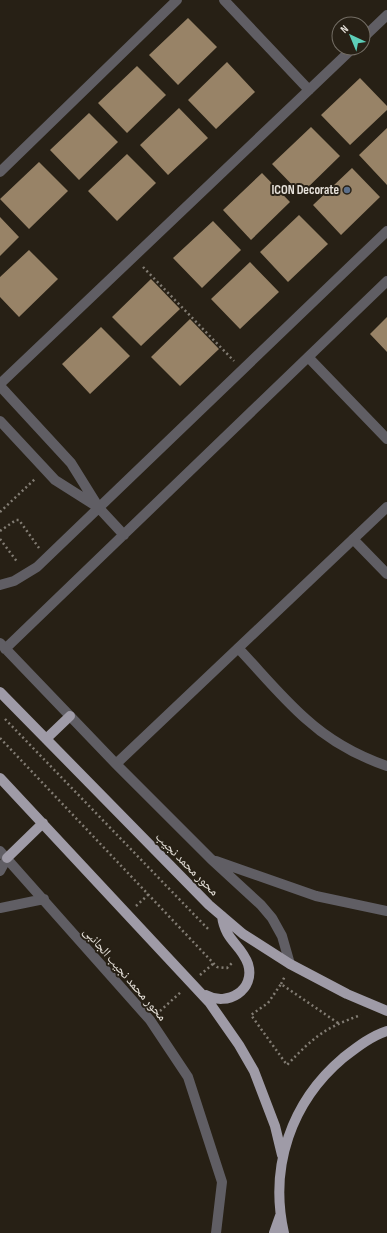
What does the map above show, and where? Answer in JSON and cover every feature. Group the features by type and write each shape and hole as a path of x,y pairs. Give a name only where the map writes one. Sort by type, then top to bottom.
{"main road":[{"name":"محور محمد نجيب","path":"0,692 222,916 243,934 290,964 347,994 387,1011"},
{"path":"46,740 70,716"},
{"path":"0,778 202,993 225,1023 254,1071 265,1098 282,1155"},
{"path":"4,855 43,823"},
{"path":"202,993 213,999 229,999 242,990 247,983 248,966 245,958 226,934 222,916"},
{"path":"284,1233 280,1216 279,1185 282,1155 293,1123 309,1094 330,1069 355,1048 387,1031"},
{"path":"274,1233 280,1216"}],"street":[{"path":"0,172 177,0"},
{"path":"224,0 309,90"},
{"path":"371,30 387,15"},
{"path":"124,534 99,508 71,463 0,385 345,56"},
{"path":"0,585 14,581 47,558 387,231"},
{"path":"290,964 282,936 272,918 261,905 211,859 116,764 3,646 124,534 387,281"},
{"path":"308,357 387,439"},
{"path":"0,421 55,480 99,508"},
{"path":"116,764 387,507"},
{"path":"353,539 387,574"},
{"path":"238,648 306,719 338,743 375,762 387,766"},
{"path":"0,871 4,855"},
{"name":"محور محمد نجيب الجانبى","path":"4,855 150,1020 188,1077 222,1182 219,1222 216,1233"},
{"path":"211,859 316,896 387,910"},
{"path":"0,908 44,899"}],"path":[{"path":"134,257 243,370"},
{"path":"0,512 45,469"},
{"path":"0,531 16,520 19,520 47,558"},
{"path":"0,539 26,574"},
{"path":"0,714 89,808 212,932"},
{"path":"0,738 217,967 227,968 231,965 233,957"},
{"path":"281,984 338,1023 322,1031 287,1065 251,1015 268,1003 281,984"}],"building":[{"path":"188,18 217,47 178,85 149,55"},
{"path":"227,62 255,92 216,129 188,100"},
{"path":"137,66 166,95 127,133 98,103"},
{"path":"360,78 387,106 387,110 350,145 321,115"},
{"path":"179,108 208,138 168,175 140,145"},
{"path":"89,113 118,142 79,180 50,150"},
{"path":"311,127 340,156 301,194 272,164"},
{"path":"387,128 387,185 359,155"},
{"path":"127,154 156,183 117,221 88,191"},
{"path":"39,162 68,191 29,229 0,199"},
{"path":"352,168 380,197 341,235 313,205"},
{"path":"262,173 290,202 251,240 223,210"},
{"path":"299,215 328,244 288,282 260,252"},
{"path":"0,217 19,237 0,256"},
{"path":"213,221 241,250 202,288 173,258"},
{"path":"29,250 58,279 19,317 0,297 0,277"},
{"path":"250,262 279,292 240,329 211,299"},
{"path":"151,279 180,309 141,346 112,317"},
{"path":"387,317 387,352 370,334"},
{"path":"190,319 219,349 180,386 151,357"},
{"path":"101,327 130,356 90,394 62,364"}],"place":[{"name":"ICON Decorate","path":"347,190"}]}
